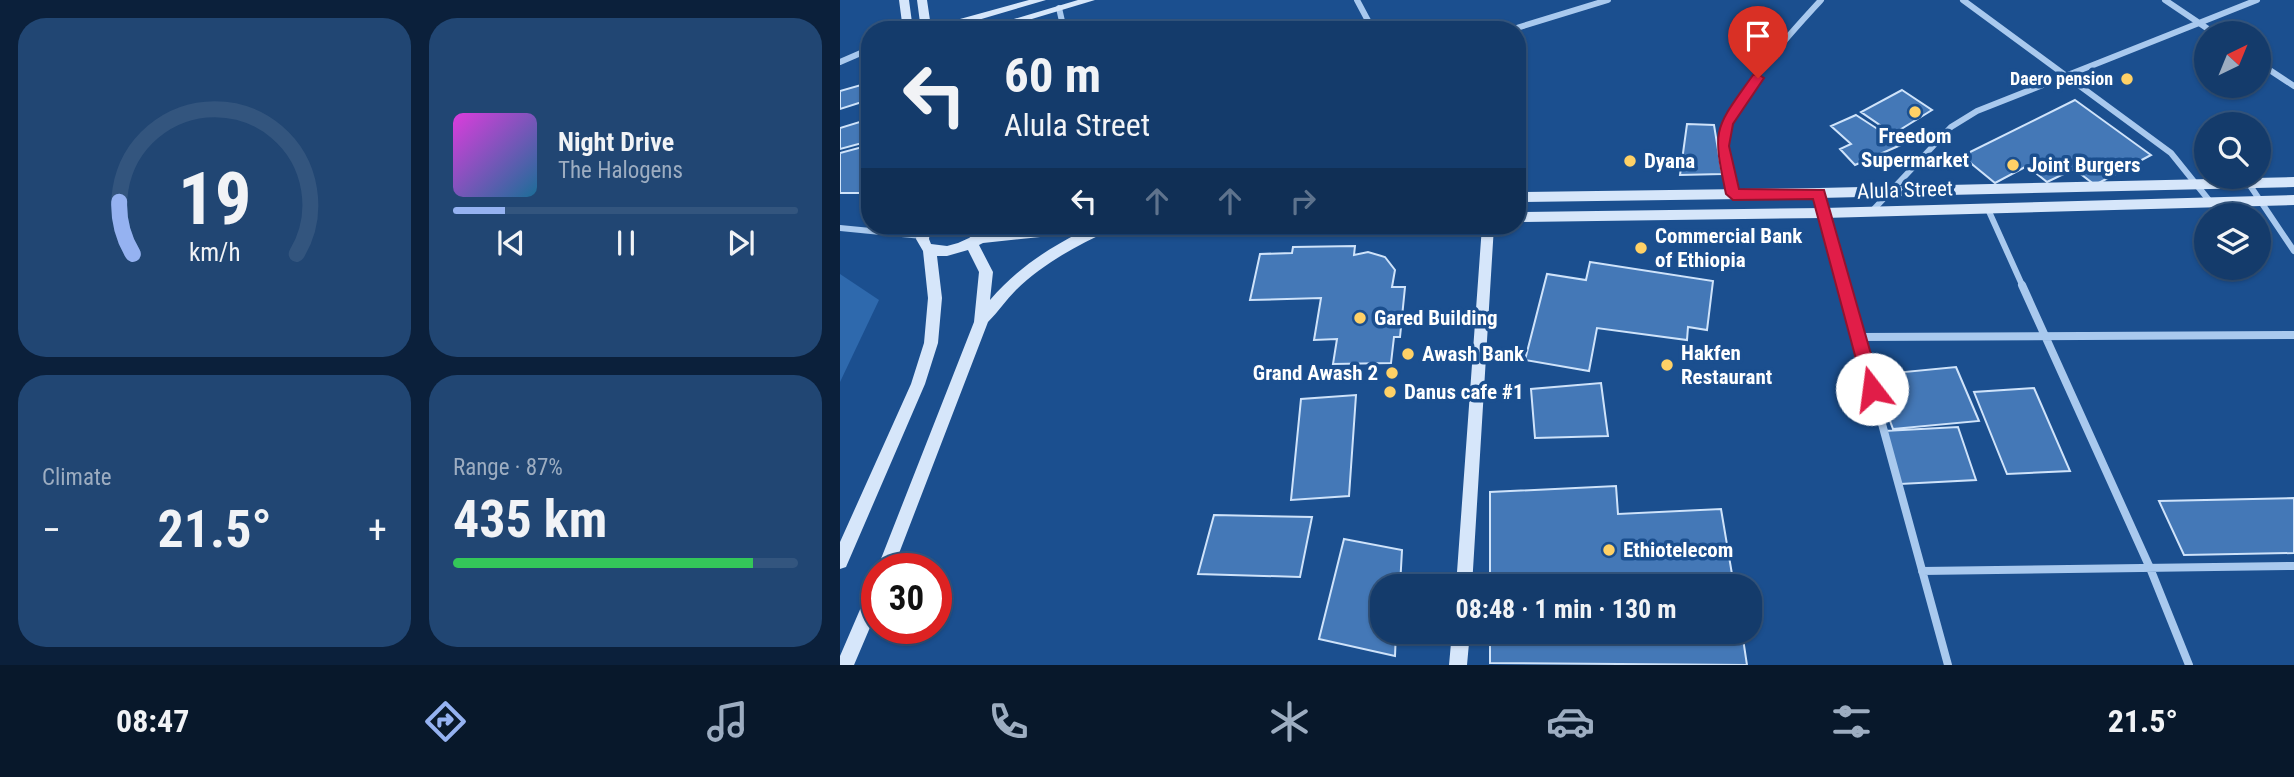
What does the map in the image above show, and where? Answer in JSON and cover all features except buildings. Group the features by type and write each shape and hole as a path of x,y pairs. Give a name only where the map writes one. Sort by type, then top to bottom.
{"street":[{"path":"904,0 907,21"},
{"path":"922,0 926,21"},
{"path":"962,21 1041,0"},
{"path":"1014,21 1090,0"},
{"path":"1357,0 1366,21"},
{"path":"1526,25 1608,0"},
{"path":"1733,194 1722,146 1726,124 1774,55 1821,0"},
{"path":"1963,0 2171,153 2194,182"},
{"path":"2165,0 2196,21"},
{"path":"2204,21 2257,0"},
{"path":"1059,8 1062,21"},
{"path":"1873,210 1951,127 1977,111 2194,25"},
{"path":"840,62 861,52"},
{"path":"2272,72 2294,86"},
{"name":"Alula Street","path":"2271,183 2294,182"},
{"name":"Alula Street","path":"1526,197 2194,186"},
{"path":"2200,189 2211,203"},
{"path":"2252,189 2294,251"},
{"path":"1819,193 1948,665"},
{"name":"Alula Street","path":"2236,203 2294,200"},
{"name":"Alula Street","path":"1526,217 2194,204"},
{"path":"1987,207 2150,568 2189,665"},
{"path":"840,228 861,229"},
{"path":"840,561 918,384 931,343 935,298 925,235"},
{"path":"928,235 949,252 978,241 1030,235"},
{"path":"978,241 984,235"},
{"path":"981,322 1010,287 1040,262 1070,242 1086,235"},
{"path":"1465,574 1487,235"},
{"path":"891,553 981,322 986,272 978,241"},
{"path":"1858,337 2294,335"},
{"path":"1922,571 2294,566"},
{"path":"845,665 861,628"},
{"path":"1458,665 1460,644"}],"shaded area":[{"path":"840,274 879,300 840,382"}],"place":[{"name":"Daero pension","path":"2127,79"},
{"name":"Freedom Supermarket","path":"1915,112"},
{"name":"Dyana","path":"1630,161"},
{"name":"Joint Burgers","path":"2013,165"},
{"name":"Commercial Bank of Ethiopia","path":"1641,248"},
{"name":"Gared Building","path":"1360,318"},
{"name":"Awash Bank","path":"1408,354"},
{"name":"Hakfen Restaurant","path":"1667,365"},
{"name":"Grand Awash 2","path":"1392,373"},
{"name":"Danus cafe #1","path":"1390,392"},
{"name":"Ethiotelecom","path":"1609,550"}],"route":[{"path":"1758,78 1726,124 1722,146 1733,194 1819,193 1872,389"}]}
